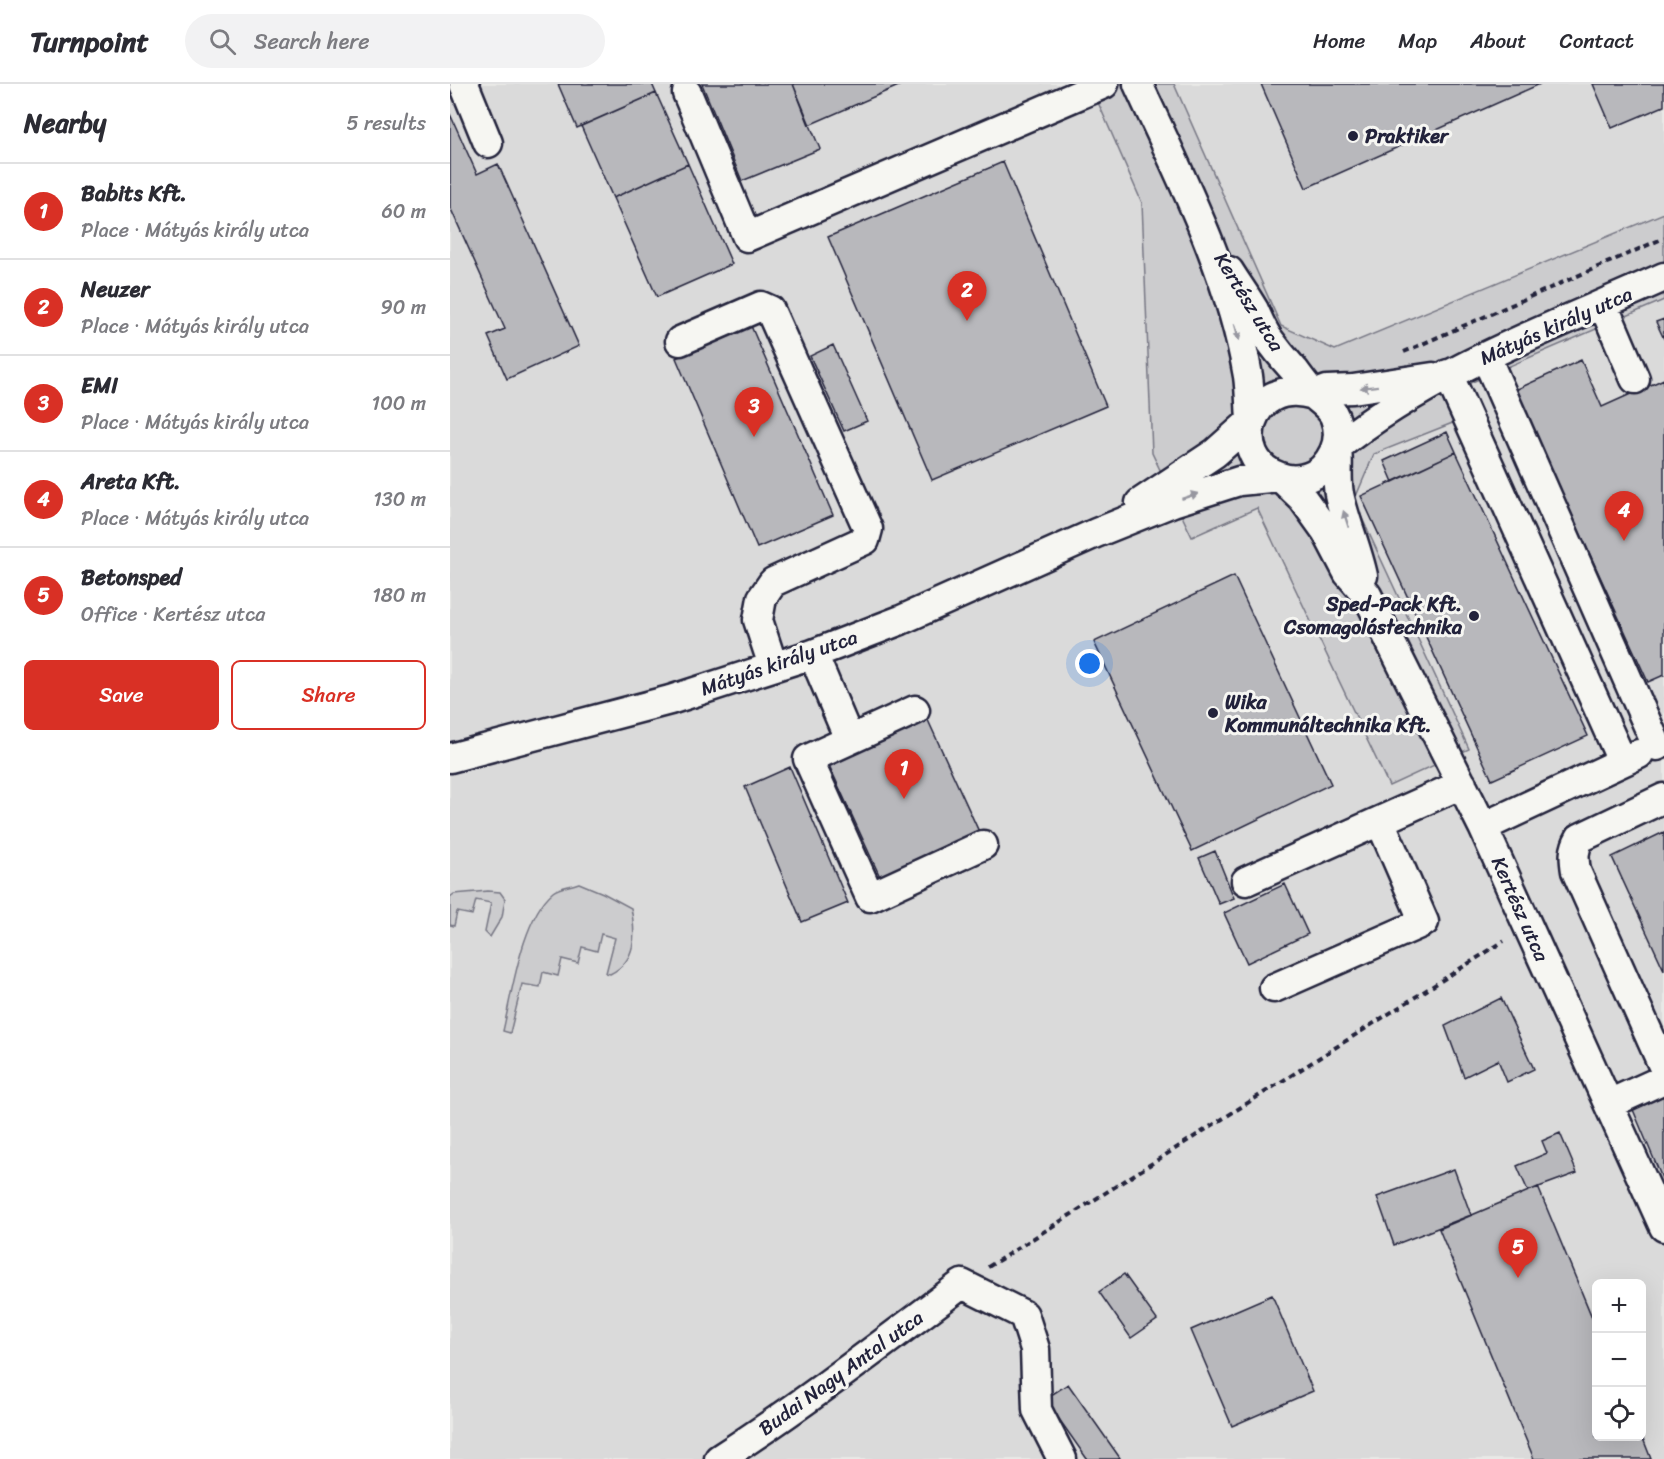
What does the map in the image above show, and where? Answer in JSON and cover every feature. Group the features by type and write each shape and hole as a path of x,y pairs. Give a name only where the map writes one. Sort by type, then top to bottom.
{"street":[{"path":"464,84 488,143"},
{"path":"687,93 747,237 1104,84"},
{"name":"Kertész utca","path":"1138,84 1207,236 1243,350 1248,377 1251,421"},
{"name":"Kertész utca","path":"1207,236 1252,308 1267,337 1314,395"},
{"name":"Mátyás király utca","path":"1337,447 1361,427 1448,374 1664,277"},
{"path":"1603,304 1635,378"},
{"path":"680,341 761,306 771,310 868,529 865,540 773,582 762,598 758,620 773,666"},
{"path":"1483,828 1660,745 1486,357"},
{"path":"1448,374 1622,761"},
{"name":"Mátyás király utca","path":"1314,395 1327,390 1382,385 1448,374"},
{"path":"1299,390 1314,395 1326,404 1335,417 1338,431 1337,447 1330,461 1319,472 1293,480 1268,471 1252,452 1249,436 1251,421 1258,408 1270,397 1284,391 1299,390"},
{"name":"Mátyás király utca","path":"1096,533 1215,453 1251,421"},
{"name":"Kertész utca","path":"1337,447 1338,491 1359,559 1367,596"},
{"name":"Kertész utca","path":"1280,477 1303,499 1326,531 1348,573 1367,596 1483,828 1664,1227"},
{"name":"Mátyás király utca","path":"450,758 670,700 813,654 901,620 1096,533 1173,502 1239,481 1280,477"},
{"path":"813,654 849,739"},
{"path":"915,710 808,759 870,897 983,845"},
{"path":"1246,881 1462,784"},
{"path":"1664,798 1580,837 1574,847 1574,858 1576,872 1664,1068"},
{"path":"1274,988 1424,922 1380,821"},
{"path":"1609,1104 1664,1078"},
{"path":"962,1284 1024,1315 1035,1349 1037,1410 1062,1459"},
{"name":"Budai Nagy Antal utca","path":"719,1459 770,1426 962,1284"}],"path":[{"path":"1404,352 1664,237"},
{"path":"962,1284 1528,926"}],"shaded area":[{"path":"450,84 1090,84 1142,203 1152,453 1192,537 1257,507 1389,786 1354,501 1374,454 1455,422 1442,396 1664,300 1664,1459 450,1459"},
{"path":"1090,84 1174,84 1281,326 1335,350 1664,213 1664,300 1442,395 1455,422 1374,454 1354,501 1469,749 1389,786 1257,508 1192,537 1152,453 1142,203"},
{"path":"1174,84 1664,84 1664,213 1335,350 1281,326"},
{"path":"579,883 631,908 634,937 630,954 619,968 610,974 606,973 615,938 601,934 597,951 582,947 578,963 562,959 558,976 543,972 540,987 522,984 510,1033 503,1031 520,957 533,919 553,892"},
{"path":"500,892 505,899 502,917 490,937 485,932 491,903 476,900 472,915 457,912 454,926 450,925 450,897 454,894"}],"building":[{"path":"558,84 652,84 656,93 577,128"},
{"path":"702,84 793,84 820,149 742,181"},
{"path":"793,84 903,84 809,125"},
{"name":"Praktiker","path":"1261,84 1540,84 1306,188"},
{"path":"1593,84 1664,84 1664,106 1612,128"},
{"path":"656,93 688,164 613,198 581,126"},
{"path":"450,114 477,174 498,164 579,346 507,379 488,336 505,329 450,207"},
{"path":"1003,162 1106,406 932,480 828,237"},
{"path":"688,164 732,264 657,297 613,198"},
{"path":"1664,319 1664,339 1656,322"},
{"path":"751,326 833,515 757,548 676,358"},
{"path":"833,345 867,421 844,431 810,356"},
{"path":"1581,360 1602,407 1664,379 1664,675 1648,682 1515,390"},
{"path":"1447,432 1456,452 1393,482 1384,461"},
{"name":"Sped-Pack Kft. Csomagolástechnika","path":"1456,452 1588,736 1492,780 1361,496"},
{"name":"Wika Kommunáltechnika Kft.","path":"1234,576 1331,784 1192,851 1094,642"},
{"path":"927,718 980,834 881,879 828,763"},
{"path":"790,767 848,903 802,922 745,787"},
{"path":"1664,832 1664,970 1612,857"},
{"path":"1215,851 1234,898 1219,904 1199,858"},
{"path":"1285,884 1308,934 1247,963 1224,913"},
{"path":"1501,998 1534,1069 1507,1082 1498,1060 1464,1077 1445,1026"},
{"path":"1664,1090 1664,1183 1631,1105"},
{"path":"1560,1133 1577,1173 1528,1191 1517,1166 1547,1153 1542,1141"},
{"path":"1454,1169 1471,1215 1394,1245 1377,1197"},
{"path":"1538,1187 1592,1317 1592,1441 1644,1441 1651,1459 1534,1459 1439,1229"},
{"path":"1124,1274 1157,1320 1131,1338 1099,1292"},
{"path":"1272,1295 1313,1391 1232,1426 1191,1330"},
{"path":"1068,1384 1120,1458 1087,1459 1045,1399"}],"place":[{"name":"Praktiker","path":"1353,136"},
{"name":"Neuzer","path":"967,321"},
{"name":"EMI","path":"754,437"},
{"name":"Areta Kft.","path":"1624,541"},
{"name":"Sped-Pack Kft. Csomagolástechnika","path":"1474,616"},
{"name":"Wika Kommunáltechnika Kft.","path":"1213,713"},
{"name":"Babits Kft.","path":"904,799"},
{"name":"Betonsped","path":"1518,1278"}]}
